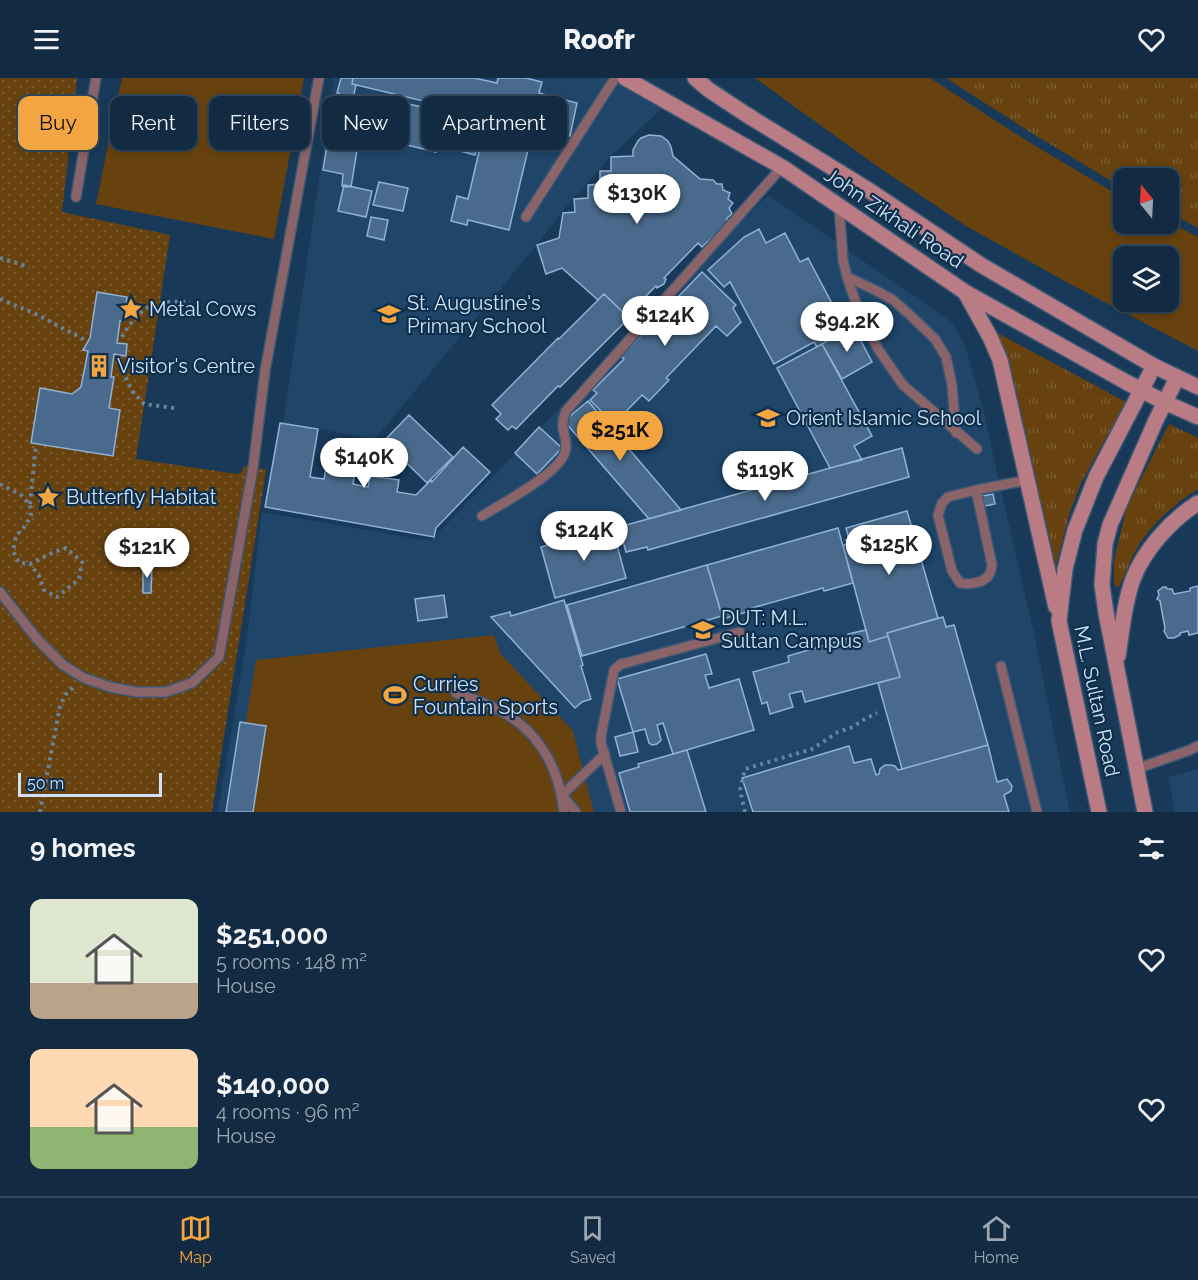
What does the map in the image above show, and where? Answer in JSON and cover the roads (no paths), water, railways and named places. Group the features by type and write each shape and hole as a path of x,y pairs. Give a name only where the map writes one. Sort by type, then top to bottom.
{"main road":[{"name":"John Zikhali Road","path":"625,78 782,167 966,292 1164,402 1198,417"},
{"name":"John Zikhali Road","path":"695,78 747,115 870,191 981,266 1154,366 1198,387"},
{"path":"966,292 1000,360 1059,621"},
{"name":"M.L. Sultan Road","path":"1099,812 1059,621 1065,569 1075,530 1096,477 1154,366"},
{"name":"M.L. Sultan Road","path":"1145,812 1116,670 1102,585 1110,525 1164,402 1177,378"},
{"path":"1116,670 1125,607 1133,578 1148,552 1164,532 1185,511 1198,503"}],"lane":[{"path":"76,197 96,78"},
{"path":"0,592 44,646 63,665 84,678 110,687 136,692 165,692 192,683 219,657 253,468 265,371 319,78"},
{"path":"526,217 615,78"},
{"path":"482,516 537,481 560,463 566,451 562,425 566,411 782,167"},
{"path":"839,206 843,260 847,277 858,309 878,349 903,385 977,449"},
{"path":"847,277 893,300 935,339 946,357 952,385 956,433"},
{"path":"253,371 265,371"},
{"path":"976,490 991,558 991,570 987,578 966,585 960,584 952,571 938,515 942,503 948,497 976,490 1028,480"},
{"path":"621,812 601,743 601,730 613,674 617,667 740,632"},
{"path":"1000,666 1037,812"},
{"path":"456,693 498,709 514,719 538,742 549,759 562,795 564,812"},
{"path":"1136,769 1198,746"},
{"path":"562,795 605,754"},
{"path":"562,795 576,812"}],"place":[{"name":"Metal Cows","path":"131,309"},
{"name":"St. Augustine's Primary School","path":"389,314"},
{"name":"Visitor's Centre","path":"99,366"},
{"name":"Orient Islamic School","path":"768,418"},
{"name":"Butterfly Habitat","path":"48,497"},
{"name":"DUT: M.L. Sultan Campus","path":"703,630"},
{"name":"Curries Fountain Sports","path":"395,695"}]}
